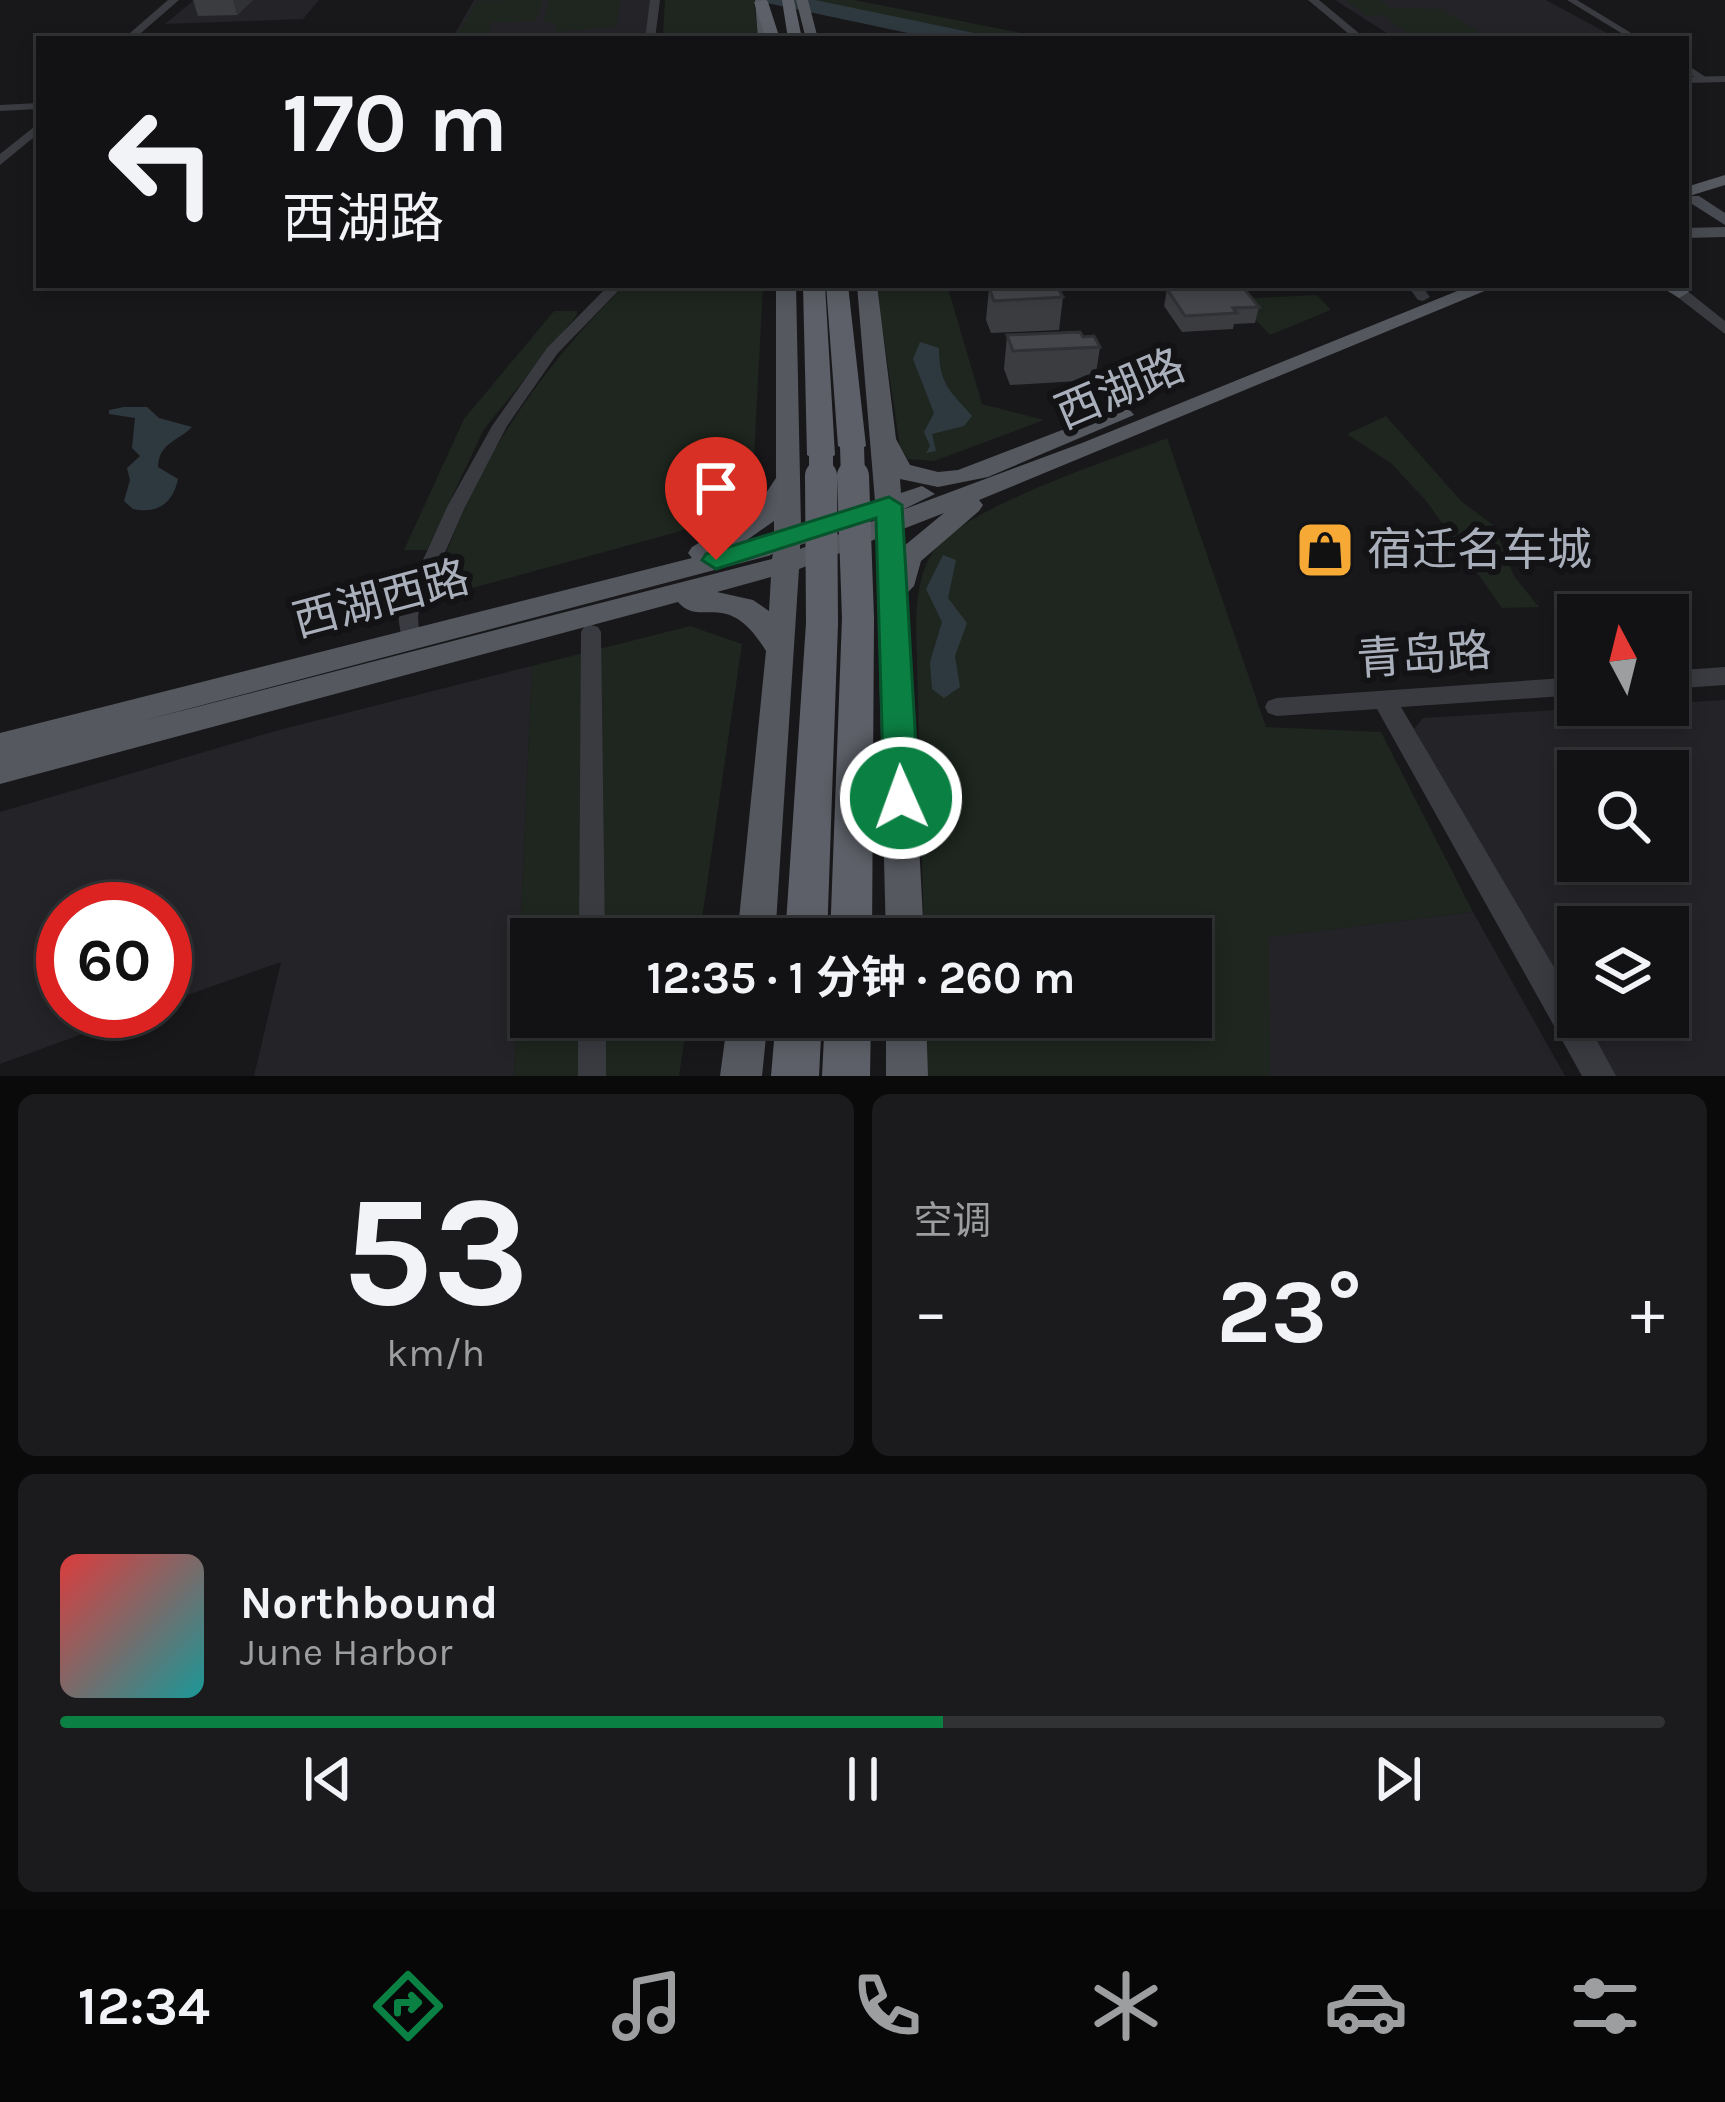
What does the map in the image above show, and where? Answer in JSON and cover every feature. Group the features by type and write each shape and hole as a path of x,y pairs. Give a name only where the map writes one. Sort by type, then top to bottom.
{"highway":[{"path":"774,36 784,6"},
{"path":"784,6 802,36"},
{"path":"809,918 858,620 821,455 814,288"},
{"path":"837,288 852,446 858,620 851,918"},
{"path":"795,1076 798,1038"},
{"path":"846,1076 847,1038"}],"main road":[{"path":"1722,181 1689,198 1725,225"},
{"path":"1689,229 1725,225"},
{"path":"758,918 784,553 789,444 787,288"},
{"path":"867,288 890,515 858,620 902,918"},
{"name":"西湖路","path":"784,553 1481,288"},
{"name":"西湖路","path":"1087,439 1418,291"},
{"path":"883,421 899,470 913,477 970,475 1087,439"},
{"path":"858,620 908,557 939,527 970,504 1087,439"},
{"path":"498,615 687,561 718,545 782,497 789,444"},
{"name":"西湖西路","path":"0,771 414,650 784,553"},
{"name":"西湖西路","path":"0,746 414,650 498,615 784,553"},
{"path":"414,650 591,626 724,600 742,604 767,621 779,653"},
{"path":"741,1076 746,1038"},
{"path":"906,1038 907,1076"}],"street":[{"path":"132,36 174,0"},
{"path":"143,36 184,0"},
{"path":"650,36 655,0"},
{"path":"1317,0 1361,36"},
{"path":"1571,0 1632,36"},
{"path":"1689,70 1705,80"},
{"path":"1689,80 1725,79"},
{"path":"0,106 36,108"},
{"path":"0,148 36,111"},
{"path":"0,161 36,130"},
{"path":"414,650 409,616 487,439 558,345 614,288"},
{"path":"1675,288 1725,326"},
{"path":"591,626 592,918"},
{"path":"1689,679 1725,676"},
{"name":"青岛路","path":"1276,707 1557,688"},
{"path":"1384,700 1600,1076"},
{"path":"592,1038 592,1076"}],"shaded area":[{"path":"194,0 319,0 303,19 165,24"},
{"path":"474,0 651,0 645,36 454,36"},
{"path":"543,0 536,21 492,22 487,35 458,34 477,1"},
{"path":"550,0 621,0 616,26 623,26 555,32 556,25 543,21"},
{"path":"665,0 754,0 758,36 663,36"},
{"path":"753,0 815,0 989,36 922,36"},
{"path":"808,0 854,0 1037,36 992,36"},
{"path":"1335,0 1546,0 1612,36 1391,36"},
{"path":"1346,0 1380,0 1389,8 1441,9 1485,36 1411,36 1383,15 1367,16"},
{"path":"622,288 763,288 753,476 729,507 681,531 432,599 483,470 532,392"},
{"path":"876,288 948,288 982,404 1044,420 934,461 908,459 900,447"},
{"path":"1317,295 1331,310 1270,335 1236,299"},
{"path":"554,311 577,311 577,315 484,429 427,550 404,550 464,419"},
{"path":"920,342 939,348 944,380 972,416 964,426 932,434 936,451 926,453 930,446 924,432 934,413 913,359"},
{"path":"147,407 159,418 192,427 162,452 158,467 178,479 172,495 157,508 133,509 124,501 130,480 127,468 140,456 132,448 135,418 109,414 109,410"},
{"path":"1386,416 1462,502 1493,525 1514,576 1539,607 1502,608 1427,502 1392,464 1347,434"},
{"path":"1167,438 1266,727 1381,732 1473,912 1269,937 1270,1076 927,1076 926,1038 1212,1038 1212,918 923,918 916,624 928,560 949,535 974,518"},
{"path":"943,555 956,560 948,598 967,623 955,656 960,687 944,698 932,689 930,662 942,622 926,589"},
{"path":"690,626 742,644 702,918 521,918 532,666"},
{"path":"532,666 521,918 510,918 514,1076 254,1076 281,962 192,993 192,882 36,882 36,1038 71,1038 0,1064 0,812 279,730"},
{"path":"1725,700 1725,1076 1615,1076 1592,1038 1689,1038 1689,906 1557,906 1557,977 1414,729 1423,718 1557,710 1557,726 1689,726 1689,702"},
{"path":"1473,912 1565,1076 1269,1076 1268,937"},
{"path":"516,1038 685,1038 679,1076 514,1076"}],"building":[{"path":"989,288 1058,288 1063,297 994,301"},
{"path":"1243,288 1259,307 1185,316 1167,289"},
{"path":"1080,332 1083,337 1094,336 1100,347 1013,351 1007,335"}],"place":[{"name":"宿迁名车城","path":"1325,550"}],"route":[{"path":"716,560 889,505 901,798"}]}
